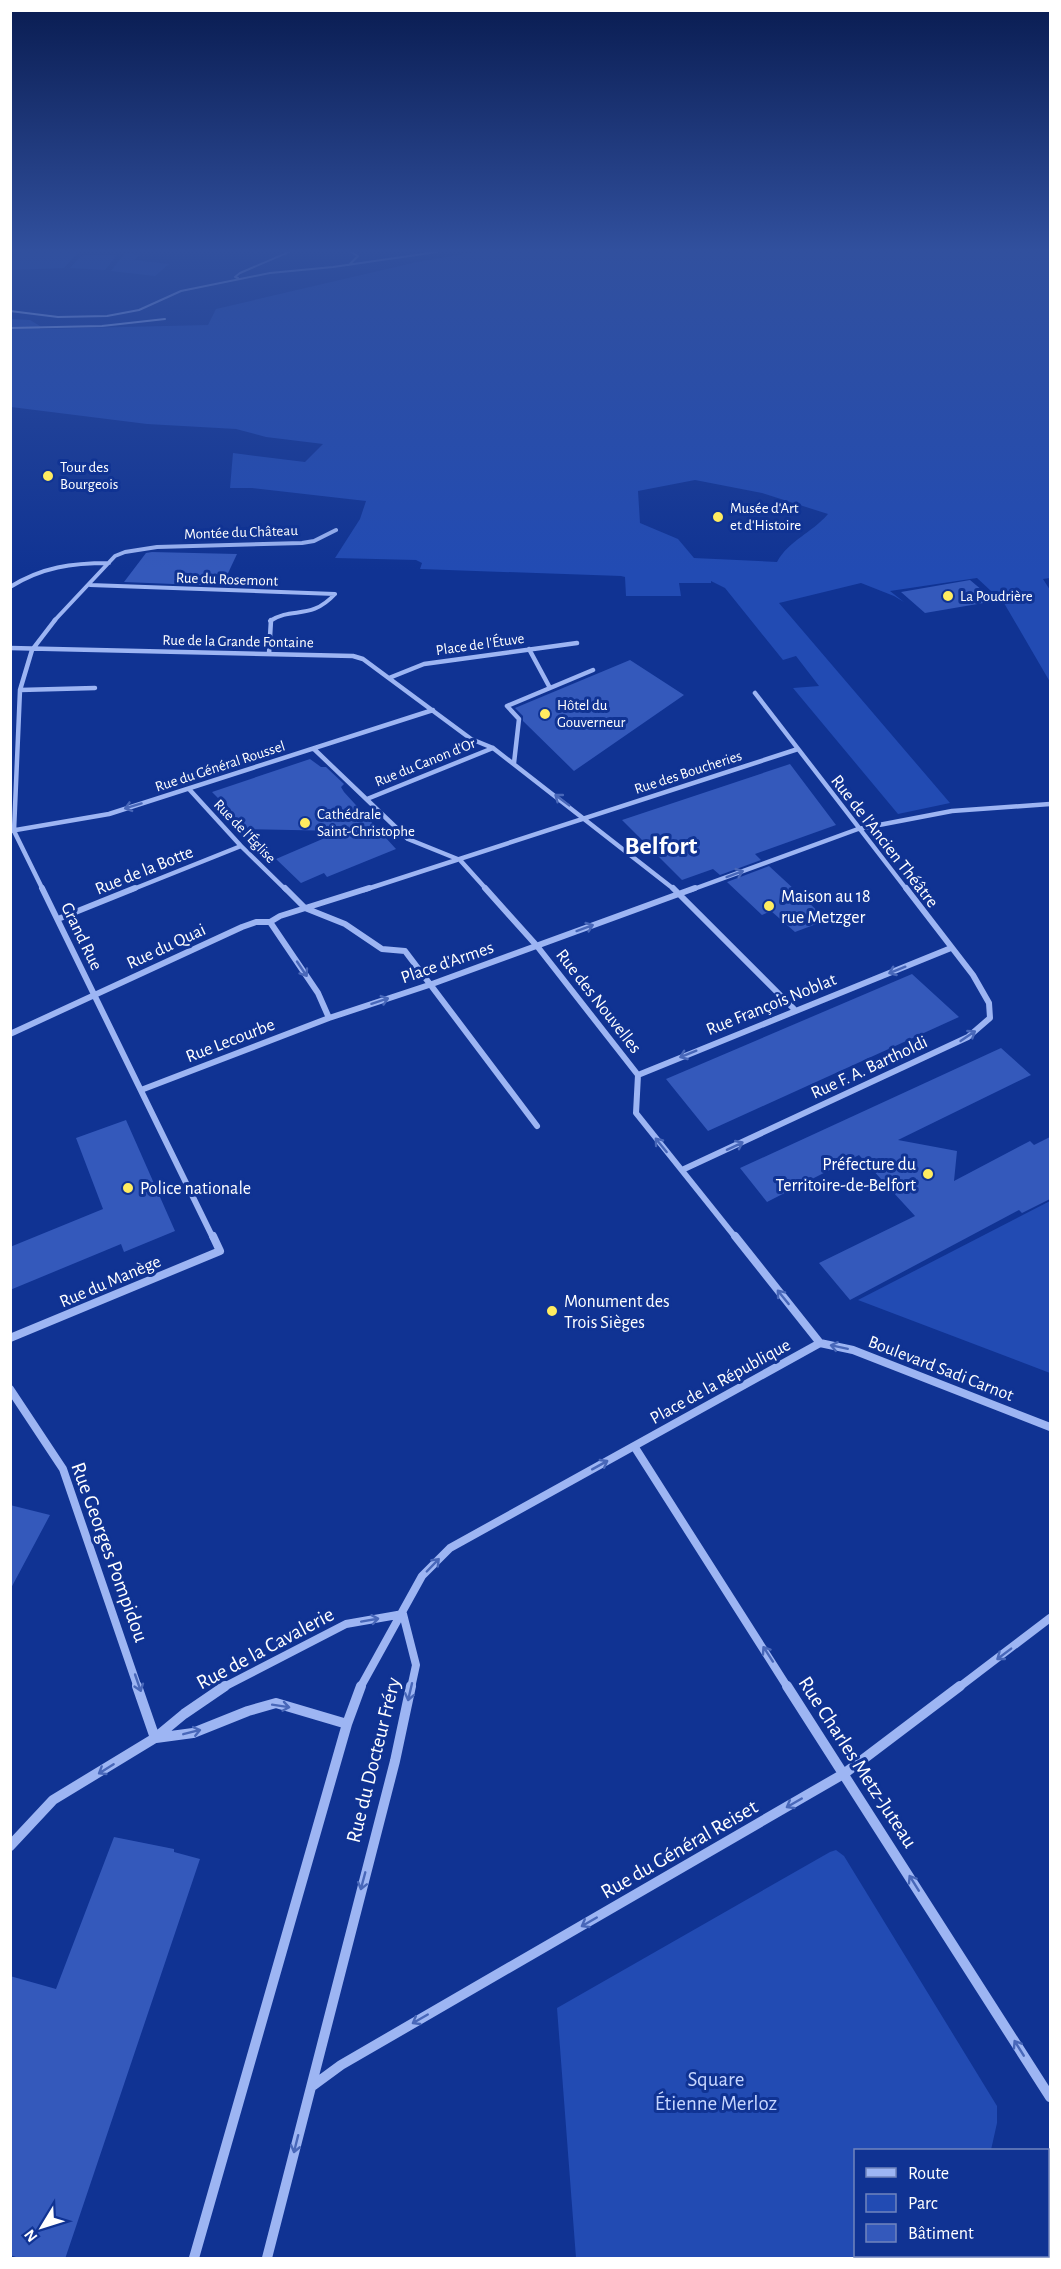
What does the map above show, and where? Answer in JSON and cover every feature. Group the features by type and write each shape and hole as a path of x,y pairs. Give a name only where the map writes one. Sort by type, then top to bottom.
{"street":[{"name":"Montée du Château","path":"109,562 125,552 144,548 302,543 314,541 336,530"},
{"path":"10,587 32,573 56,565 109,562"},
{"name":"Grand Rue","path":"109,562 54,621 32,650 20,690 12,831 58,919 220,1251"},
{"name":"Rue du Rosemont","path":"90,585 334,594 326,606 317,611 270,620 269,654"},
{"name":"Place de l'Étuve","path":"389,678 424,664 577,643"},
{"name":"Rue de la Grande Fontaine","path":"10,648 353,656 363,659 471,739 493,748 514,763 680,894 795,1010"},
{"path":"529,649 550,688"},
{"path":"514,763 519,719 507,706 593,670"},
{"path":"20,690 95,688"},
{"name":"Rue de l'Ancien Théâtre","path":"755,693 951,948"},
{"name":"Rue du Général Roussel","path":"12,831 109,814 433,710"},
{"path":"10,722 19,721"},
{"name":"Rue du Canon d'Or","path":"367,799 493,748"},
{"path":"314,749 408,839 460,861"},
{"name":"Rue des Boucheries","path":"460,861 798,749"},
{"name":"Rue de l'Église","path":"189,789 241,846 305,908"},
{"name":"Place d'Armes","path":"329,1018 432,984 858,829 952,811 1050,804"},
{"name":"Rue de la Botte","path":"58,919 241,846"},
{"name":"Rue du Quai","path":"10,1034 255,922 270,922 280,916 460,861"},
{"name":"Rue des Nouvelles","path":"460,861 537,946 638,1075"},
{"path":"305,908 345,924 382,949 405,951 537,1126"},
{"path":"270,922 318,993 329,1018"},
{"name":"Rue François Noblat","path":"638,1075 951,948"},
{"name":"Rue F. A. Bartholdi","path":"682,1170 968,1037 990,1018 989,1003 973,975 951,948"},
{"name":"Rue Lecourbe","path":"141,1090 329,1018"},
{"name":"Place de la République","path":"403,1614 422,1576 450,1548 820,1342 636,1113 638,1075"},
{"name":"Rue du Manège","path":"10,1338 220,1251"},
{"name":"Boulevard Sadi Carnot","path":"820,1342 853,1350 1050,1427"},
{"name":"Rue Georges Pompidou","path":"10,1389 63,1469 155,1738"},
{"name":"Rue Charles Metz-Juteau","path":"634,1446 1050,2097"},
{"name":"Rue du Docteur Fréry","path":"194,2259 347,1724 364,1677 403,1614"},
{"name":"Rue du Docteur Fréry","path":"267,2259 395,1761 416,1665 403,1614"},
{"name":"Rue de la Cavalerie","path":"10,1846 53,1800 155,1738 184,1714 232,1682 346,1624 403,1614"},
{"name":"Rue du Général Reiset","path":"310,2087 341,2065 844,1773 1050,1618"},
{"name":"Rue de la Cavalerie","path":"155,1738 193,1733 248,1711 276,1703 347,1724"}],"green space":[{"path":"11,358 1050,358 1050,578 1043,579 1050,590 1050,682 1004,603 977,578 890,591 904,602 861,583 779,603 950,803 898,814 793,688 819,686 796,656 783,660 725,588 711,581 711,583 679,583 681,596 626,596 625,577 621,576 420,569 422,563 416,560 335,558 360,519 366,501 252,488 230,488 233,453 305,462 323,444 266,437 236,429 147,424 11,407","holes":["695,480 762,493 828,514 794,542 777,562 694,558 678,539 640,523 638,491"]},
{"path":"1050,1201 1050,1373 858,1300"},
{"name":"Square Étienne Merloz","path":"836,1850 844,1856 997,2106 997,2123 991,2149 854,2149 854,2257 988,2258 576,2258 557,2008"}],"building":[{"path":"146,553 237,554 222,586 124,582"},
{"name":"La Poudrière","path":"970,580 995,601 925,613 901,592"},
{"name":"Hôtel du Gouverneur","path":"630,660 684,695 574,771 523,721 523,716 515,708"},
{"name":"Cathédrale Saint-Christophe","path":"310,759 321,767 326,767 344,784 341,787 344,792 396,849 327,877 324,873 301,883 276,859 341,831 246,829 242,825 237,825 220,806 223,803 212,792"},
{"path":"790,764 836,825 755,854 761,860 720,875 713,869 682,880 622,820"},
{"name":"Maison au 18 rue Metzger","path":"769,866 827,920 795,932 771,911 762,915 727,882"},
{"path":"912,974 959,1017 708,1131 666,1079"},
{"name":"Préfecture du Territoire-de-Belfort","path":"1001,1048 1031,1075 898,1140 957,1151 954,1181 1030,1141 1034,1145 1050,1137 1050,1199 1022,1213 1019,1210 850,1300 819,1263 915,1216 859,1155 767,1202 740,1168"},
{"name":"Police nationale","path":"126,1120 175,1231 124,1252 121,1244 10,1290 10,1247 103,1209 76,1138"},
{"path":"10,1505 50,1515 10,1590"},
{"path":"114,1837 174,1849 174,1852 200,1859 65,2259 22,2259 10,2255 10,1976 56,1989"}],"place":[{"name":"Tour des Bourgeois","path":"48,476"},
{"name":"Musée d'Art et d'Histoire","path":"718,517"},
{"name":"La Poudrière","path":"948,596"},
{"name":"Hôtel du Gouverneur","path":"545,714"},
{"name":"Cathédrale Saint-Christophe","path":"305,823"},
{"name":"Maison au 18 rue Metzger","path":"769,906"},
{"name":"Préfecture du Territoire-de-Belfort","path":"928,1174"},
{"name":"Police nationale","path":"128,1188"},
{"name":"Monument des Trois Sièges","path":"552,1311"}],"district":[{"name":"Belfort","path":"661,845"}]}
